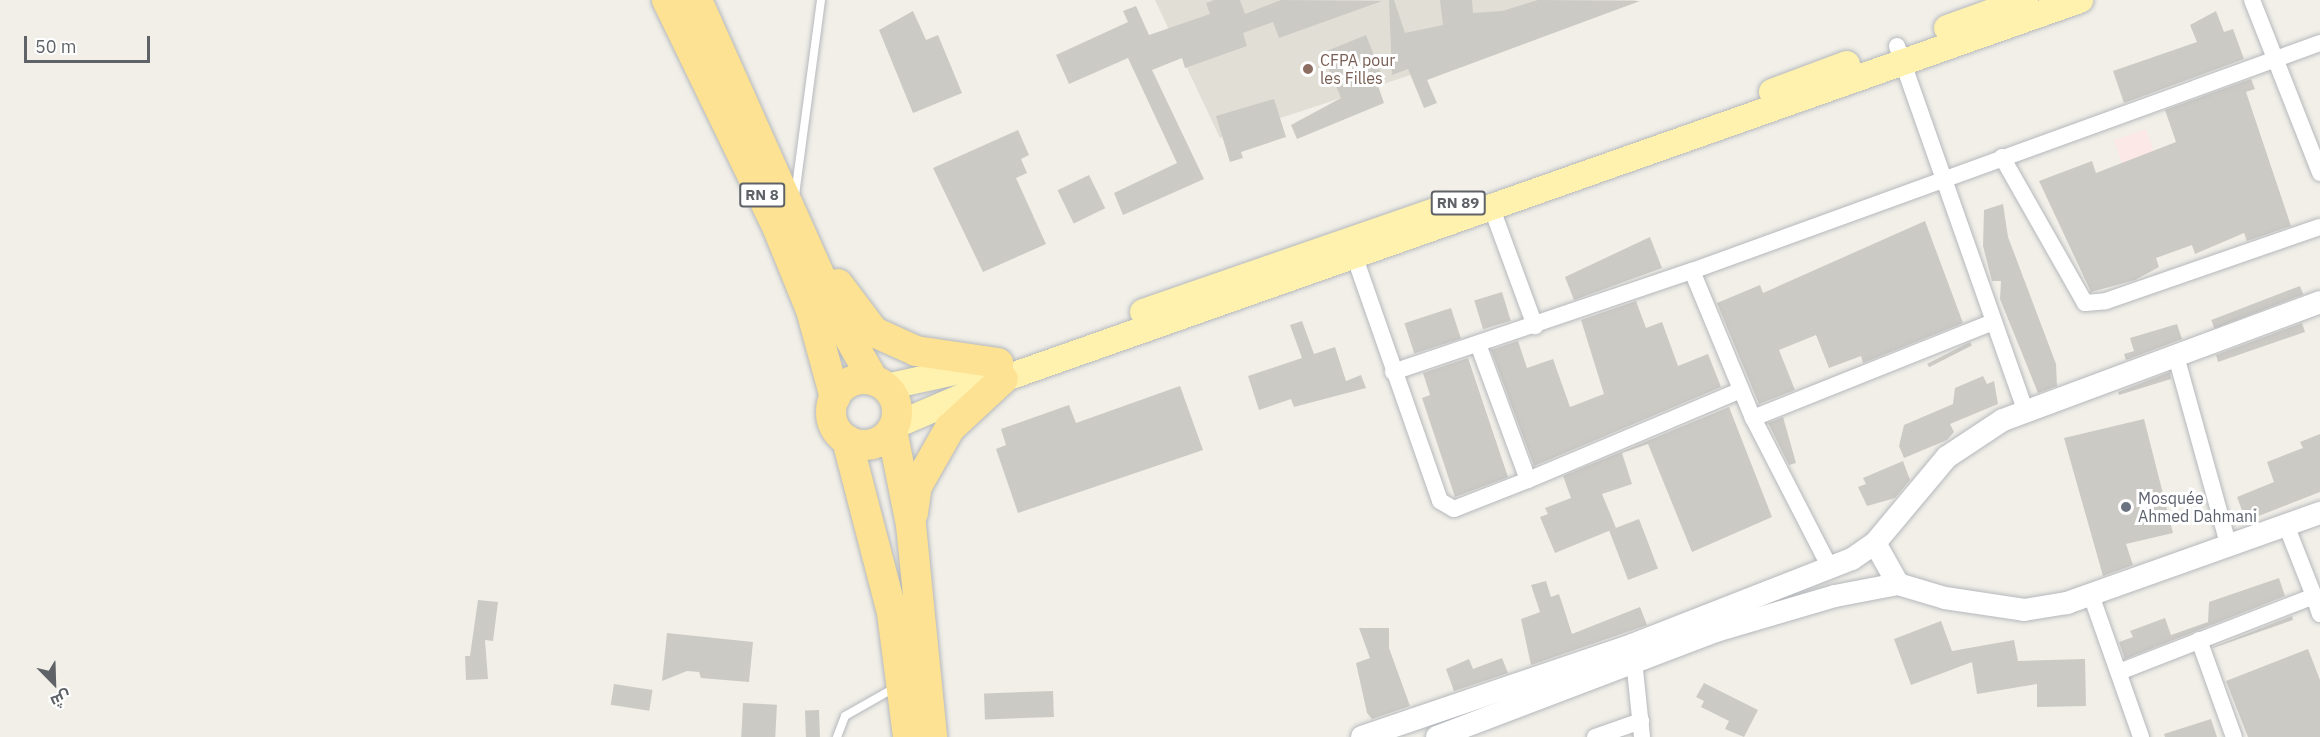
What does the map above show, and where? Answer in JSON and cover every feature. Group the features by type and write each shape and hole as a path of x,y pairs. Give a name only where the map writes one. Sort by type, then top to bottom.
{"highway":[{"name":"RN 8","path":"667,0 776,224 811,310 835,398"},
{"name":"RN 8","path":"697,0 798,221 842,325 880,384"},
{"path":"798,221 874,332 916,351 1001,371 955,422 934,451 917,486 911,525"},
{"path":"908,737 904,682 847,440 832,421 835,398 851,382 880,384 897,407 893,428 911,525 932,737"},
{"path":"847,440 867,445 893,428"}],"main road":[{"name":"RN 89","path":"880,384 1001,371 1446,216 1900,54 2025,0"},
{"path":"893,428 1001,371 1355,258 1446,216 1492,209 1900,54 2080,0"}],"street":[{"path":"2252,0 2320,172"},
{"path":"1393,372 1536,326 1692,271 1942,178 2320,43"},
{"path":"1900,54 2026,413"},
{"path":"2002,157 2085,303 2101,302 2320,227"},
{"path":"1492,209 1536,326"},
{"path":"1355,258 1435,492 1446,507 1528,480 1741,390"},
{"path":"1692,271 1753,418 1830,568"},
{"path":"1442,709 1444,736 1634,654 1742,612 1875,543 1963,443 2026,413 2320,302"},
{"path":"1753,418 1993,321"},
{"path":"1478,344 1528,480"},
{"path":"2176,356 2229,547"},
{"path":"1742,612 1898,584 1945,598 2024,610 2091,595 2320,513"},
{"path":"2286,525 2320,614"},
{"path":"1875,543 1898,584"},
{"path":"2091,595 2141,737"},
{"path":"2119,672 2314,596"},
{"path":"2199,640 2234,737"},
{"path":"1362,737 1442,709 1634,654"},
{"path":"1595,737 1642,729 1634,654"}],"lane":[{"path":"798,221 821,0"},
{"path":"837,737 845,716 904,682"}],"shaded area":[{"name":"CFPA pour les Filles","path":"1155,0 1637,0 1220,138"},
{"path":"2146,129 2183,238 2151,249 2114,140"}],"building":[{"path":"1214,0 1240,0 1245,14 1281,0 1382,1 1279,38 1273,22 1243,33 1247,46 1185,68 1182,58 1152,70 1204,179 1123,215 1114,193 1177,163 1128,58 1069,84 1056,55 1128,22 1123,11 1136,6 1149,35 1210,14 1206,3"},
{"path":"1389,0 1394,0 1405,33 1443,25 1440,0 1472,0 1473,13 1502,11 1538,0 1640,1 1427,80 1437,103 1424,108 1408,69 1392,75"},
{"path":"913,11 926,40 938,35 962,93 913,113 879,30"},
{"path":"2216,11 2224,32 2233,29 2244,59 2124,103 2113,71 2197,42 2190,25"},
{"path":"1366,35 1383,78 1376,80 1384,103 1297,139 1291,125 1341,98 1322,53"},
{"path":"2251,79 2255,89 2246,92 2291,226 2247,241 2244,233 2195,254 2192,245 2156,258 2159,267 2135,280 2091,292 2039,181 2092,161 2096,173 2176,142 2165,110"},
{"path":"1274,99 1286,137 1241,152 1243,158 1230,162 1216,116"},
{"path":"1018,130 1029,155 1021,159 1027,173 1016,178 1046,244 983,272 933,168"},
{"path":"1089,175 1105,208 1074,224 1058,190"},
{"path":"2003,204 2008,237 2056,364 2057,386 2038,393 2000,299 2001,281 1992,281 1983,246 1984,210"},
{"path":"1925,221 1963,323 1863,363 1861,356 1829,368 1816,335 1779,350 1795,390 1759,404 1717,303 1760,285 1763,293"},
{"path":"1650,237 1662,268 1574,300 1565,277"},
{"path":"2300,286 2303,294 2215,328 2211,320"},
{"path":"1502,292 1511,321 1483,329 1474,300"},
{"path":"1636,301 1646,328 1662,322 1678,366 1708,354 1721,387 1534,466 1491,350 1518,341 1527,368 1553,359 1570,407 1604,394 1581,320"},
{"path":"1451,308 1461,338 1414,354 1404,323"},
{"path":"1302,321 1314,354 1335,347 1346,381 1361,375 1366,388 1294,407 1291,399 1259,410 1248,376 1302,358 1290,325"},
{"path":"2302,323 2305,332 2218,362 2216,355"},
{"path":"2177,324 2182,339 2126,360 2124,354 2134,351 2130,338"},
{"path":"1970,342 1972,346 1929,367 1927,364"},
{"path":"1468,358 1508,477 1455,497 1422,398 1430,395 1423,373"},
{"path":"2170,372 2171,379 2119,395 2118,392"},
{"path":"1983,376 1987,384 1994,381 1998,404 1950,424 1954,432 1947,440 1904,458 1899,446 1904,425 1953,404 1955,388"},
{"path":"1180,386 1203,450 1018,513 996,449 1006,445 1001,429 1069,405 1076,423"},
{"path":"1729,407 1772,517 1692,552 1648,444 1622,453 1632,484 1602,494 1616,528 1555,553 1540,517 1548,514 1545,508 1571,498 1563,476"},
{"path":"1783,417 1796,463 1789,465 1768,423"},
{"name":"Mosquée Ahmed Dahmani","path":"2144,419 2173,533 2126,544 2133,565 2103,576 2064,438"},
{"path":"2320,434 2320,492 2246,521 2237,497 2274,482 2267,462 2303,448 2300,442"},
{"path":"1903,461 1910,480 1895,498 1867,506 1858,487 1866,484 1863,478"},
{"path":"1639,519 1658,568 1628,580 1609,530"},
{"path":"2279,578 2285,596 2125,659 2119,642 2133,637 2130,631 2165,618 2171,635 2208,622 2209,602"},
{"path":"1546,581 1551,597 1559,594 1572,634 1640,607 1647,625 1531,665 1521,619 1540,612 1531,585"},
{"path":"478,600 498,602 493,641 485,640 488,679 466,680 465,656 470,656"},
{"path":"2292,616 2293,620 2213,648 2213,647"},
{"path":"1941,621 1952,651 2014,640 2018,661 2085,659 2086,706 2037,707 2037,684 1977,694 1972,662 1911,685 1894,639"},
{"path":"1359,628 1389,628 1389,648 1410,706 1372,719 1367,713 1356,663 1370,658"},
{"path":"667,633 753,642 749,682 701,678 699,672 687,671 662,681"},
{"path":"2308,649 2320,680 2320,737 2248,737 2226,681"},
{"path":"1502,658 1508,673 1454,691 1446,669 1469,659 1473,669"},
{"path":"1704,683 1758,710 1744,737 1725,729 1729,721 1701,707 1704,701 1696,697"},
{"path":"614,684 653,690 649,711 611,705"},
{"path":"1053,691 1054,717 985,719 984,693"},
{"path":"743,703 777,705 775,737 741,737"},
{"path":"805,710 819,710 820,737 806,737"},
{"path":"2211,719 2217,737 2165,737 2164,734"}],"place":[{"name":"CFPA pour les Filles","path":"1308,69"},
{"name":"Mosquée Ahmed Dahmani","path":"2126,507"}]}
